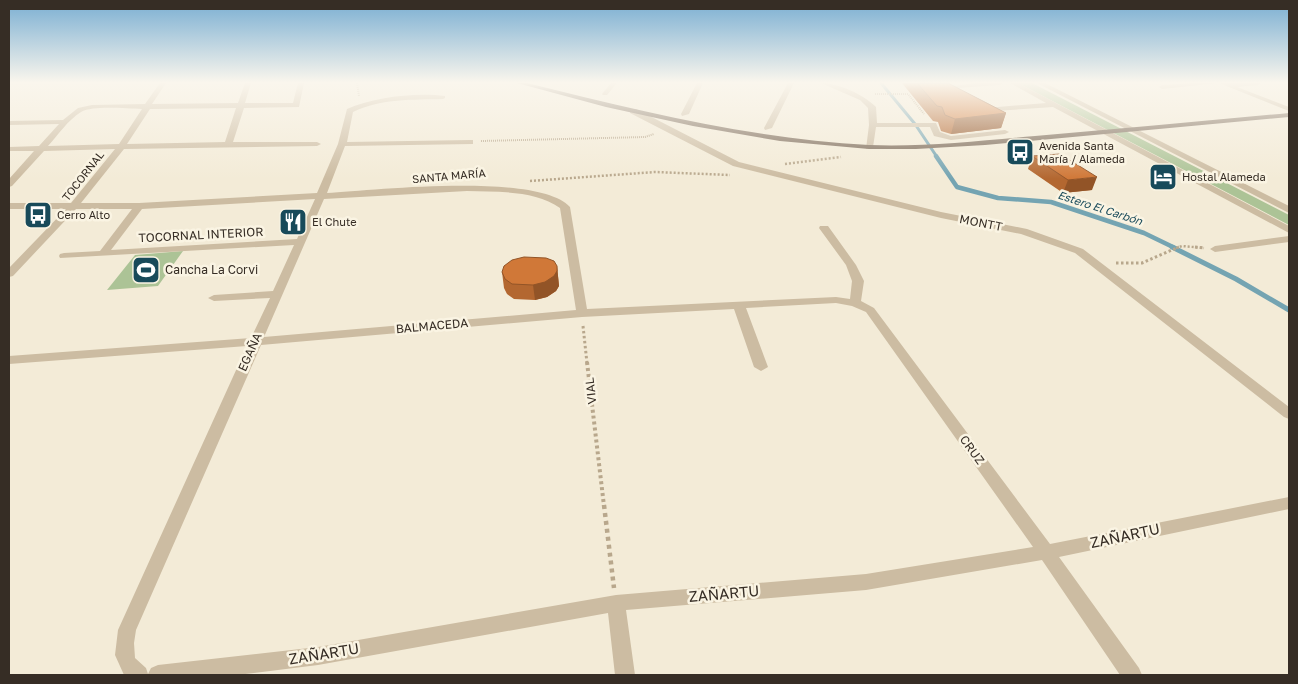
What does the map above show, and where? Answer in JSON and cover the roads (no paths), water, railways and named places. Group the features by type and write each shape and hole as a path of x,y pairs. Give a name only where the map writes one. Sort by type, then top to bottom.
{"main road":[{"path":"652,115 751,135 821,144 912,148 1289,116"}],"street":[{"path":"10,181 71,115"},
{"name":"TOCORNAL","path":"9,274 75,207 122,146 141,115"},
{"path":"228,144 236,115"},
{"name":"EGAÑA","path":"138,675 127,664 123,655 123,643 127,630 254,342 321,196 342,144 349,115"},
{"name":"MONTT","path":"641,115 736,164 941,215 1023,232 1079,251 1096,262 1289,414"},
{"path":"768,128 775,115"},
{"path":"870,147 874,115"},
{"path":"1074,115 1289,230"},
{"path":"1103,115 1289,210"},
{"path":"9,123 65,122"},
{"path":"873,125 933,125 937,134 951,138 1005,132"},
{"path":"342,144 470,142"},
{"path":"9,148 317,144"},
{"path":"1154,158 1181,155"},
{"name":"SANTA MARÍA","path":"9,206 139,206 467,188 520,192 549,198 562,204 566,210 582,313"},
{"name":"TOCORNAL INTERIOR","path":"103,254 139,206"},
{"path":"824,228 851,265 858,281 855,303"},
{"path":"1214,249 1289,239"},
{"name":"TOCORNAL INTERIOR","path":"64,256 300,242"},
{"path":"214,298 277,294"},
{"name":"BALMACEDA","path":"9,360 254,342 582,313 836,300 855,303"},
{"name":"CRUZ","path":"855,303 870,310 1046,552 1132,675"},
{"path":"739,305 761,367"},
{"name":"ZAÑARTU","path":"158,675 318,656 616,603 866,582 1046,552 1289,502"},
{"path":"616,603 625,675"}],"waterway":[{"name":"Estero El Carbón","path":"907,115 937,157"},
{"name":"Estero El Carbón","path":"936,156 957,187 998,198 1051,202 1144,233 1175,248"},
{"name":"Estero El Carbón","path":"1172,247 1236,279 1289,310"}],"place":[{"name":"Avenida Santa María / Alameda","path":"1020,152"},
{"name":"Hostal Alameda","path":"1163,177"},
{"name":"Cerro Alto","path":"38,215"},
{"name":"El Chute","path":"293,222"},
{"name":"Cancha La Corvi","path":"146,270"}]}
